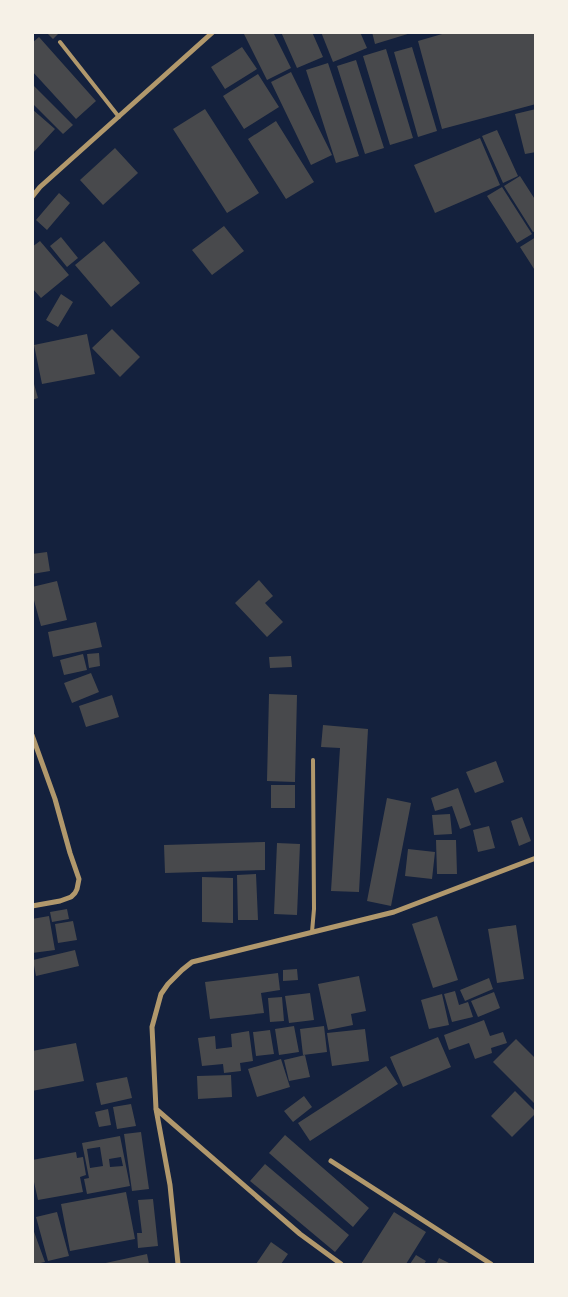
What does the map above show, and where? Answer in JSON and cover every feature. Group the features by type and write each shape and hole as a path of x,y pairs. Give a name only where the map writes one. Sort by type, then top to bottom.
{"street":[{"path":"32,197 40,187 213,32"},
{"path":"32,734 55,799 79,879 75,893 71,897 32,906"},
{"path":"178,1264 170,1185 156,1109 152,1027 161,994 168,984 192,962 394,912 536,858"},
{"path":"156,1109 300,1234 342,1264"},
{"path":"331,1161 491,1264"}],"lane":[{"path":"60,42 118,117"},
{"path":"312,932 314,909 313,760"}],"building":[{"path":"46,32 60,32 53,39"},
{"path":"243,32 273,32 291,68 267,80"},
{"path":"281,32 312,32 323,57 297,68"},
{"path":"321,32 360,32 367,48 333,62"},
{"path":"372,32 411,32 411,33 375,44"},
{"path":"449,32 536,32 536,104 442,129 418,41"},
{"path":"39,37 96,101 76,119 32,71 32,43"},
{"path":"242,47 257,69 225,89 211,67"},
{"path":"412,47 437,131 418,137 394,52"},
{"path":"386,49 413,138 390,145 363,56"},
{"path":"356,60 384,148 365,154 337,66"},
{"path":"328,63 359,156 336,163 306,70"},
{"path":"291,72 332,155 311,165 271,82"},
{"path":"258,74 279,107 244,129 223,96"},
{"path":"32,84 73,125 63,134 32,103"},
{"path":"32,109 55,129 32,154"},
{"path":"205,109 259,193 227,213 173,129"},
{"path":"536,109 536,152 525,154 515,114"},
{"path":"276,121 314,182 286,199 248,139"},
{"path":"497,130 518,176 503,183 482,136"},
{"path":"480,138 500,185 435,213 414,165"},
{"path":"115,148 138,173 103,205 80,180"},
{"path":"520,176 536,201 536,231 533,232 504,186"},
{"path":"502,187 532,234 517,243 487,196"},
{"path":"59,193 70,203 47,230 36,220"},
{"path":"224,226 244,251 212,275 192,250"},
{"path":"61,237 78,258 67,267 50,246"},
{"path":"536,237 536,272 520,247"},
{"path":"40,241 69,275 41,298 32,288 32,247"},
{"path":"104,241 140,283 111,307 75,265"},
{"path":"61,294 73,302 58,327 46,320"},
{"path":"112,329 140,357 120,377 92,348"},
{"path":"87,334 95,374 42,384 34,345"},
{"path":"32,377 38,398 32,400"},
{"path":"47,552 50,571 32,574 32,554"},
{"path":"259,580 273,596 265,603 283,622 267,637 235,603"},
{"path":"57,581 67,620 41,626 32,587"},
{"path":"96,622 102,647 53,657 48,632"},
{"path":"99,653 100,666 89,668 87,654"},
{"path":"83,654 87,670 64,675 60,660"},
{"path":"291,656 292,667 270,668 269,657"},
{"path":"91,673 99,692 72,703 64,683"},
{"path":"269,694 297,695 295,782 267,781"},
{"path":"112,695 119,717 86,727 79,706"},
{"path":"323,725 368,729 359,892 331,891 340,748 321,747"},
{"path":"496,761 504,782 475,793 466,772"},
{"path":"271,785 295,785 295,808 271,808"},
{"path":"458,788 471,825 460,829 452,806 435,811 431,798"},
{"path":"387,798 411,803 391,906 367,901"},
{"path":"450,814 452,834 434,835 432,815"},
{"path":"522,817 531,841 519,846 511,821"},
{"path":"489,826 495,848 478,852 473,830"},
{"path":"436,840 456,840 457,874 437,874"},
{"path":"265,842 265,870 165,873 164,845"},
{"path":"277,843 300,844 297,915 274,914"},
{"path":"408,849 435,852 432,879 405,876"},
{"path":"256,874 258,920 238,920 237,875"},
{"path":"202,877 233,878 233,923 202,922"},
{"path":"67,909 69,919 52,922 50,912"},
{"path":"49,916 55,950 32,953 32,919"},
{"path":"437,916 458,980 433,988 412,924"},
{"path":"73,921 77,940 58,943 55,924"},
{"path":"516,925 524,979 497,983 488,929"},
{"path":"75,950 79,966 36,976 33,960"},
{"path":"297,969 298,980 283,981 283,970"},
{"path":"278,973 280,990 261,993 264,1013 210,1019 205,982"},
{"path":"359,976 366,1011 351,1014 353,1025 328,1030 318,984"},
{"path":"489,978 493,989 465,1001 460,990"},
{"path":"455,991 459,1005 468,1002 473,1017 452,1022 444,994"},
{"path":"494,992 500,1008 478,1017 471,1001"},
{"path":"310,993 314,1020 289,1023 285,996"},
{"path":"442,994 449,1025 429,1029 421,1000"},
{"path":"282,997 284,1021 270,1022 268,998"},
{"path":"484,1020 490,1036 503,1032 507,1043 491,1048 492,1053 475,1059 469,1043 449,1050 444,1035"},
{"path":"294,1026 299,1052 279,1055 275,1029"},
{"path":"324,1026 327,1052 303,1055 300,1029"},
{"path":"365,1029 369,1061 332,1066 327,1033"},
{"path":"270,1030 274,1054 256,1056 253,1032"},
{"path":"249,1031 253,1061 240,1063 241,1071 224,1073 223,1064 202,1066 198,1038 215,1036 216,1049 232,1047 231,1034"},
{"path":"438,1037 451,1067 403,1087 390,1057"},
{"path":"516,1039 536,1059 536,1105 493,1062"},
{"path":"76,1043 84,1081 32,1091 32,1051"},
{"path":"305,1055 310,1077 289,1081 284,1060"},
{"path":"281,1059 290,1087 257,1097 248,1069"},
{"path":"386,1066 398,1084 310,1141 298,1123"},
{"path":"231,1075 232,1097 198,1099 197,1076"},
{"path":"127,1077 132,1098 101,1105 96,1083"},
{"path":"515,1091 536,1113 512,1137 491,1116"},
{"path":"304,1096 312,1107 293,1122 284,1111"},
{"path":"131,1104 136,1126 117,1129 113,1107"},
{"path":"108,1109 111,1125 99,1127 95,1112"},
{"path":"141,1132 149,1189 132,1191 124,1134"},
{"path":"285,1135 369,1208 353,1227 269,1153"},
{"path":"120,1136 130,1186 87,1194 84,1179 89,1178 82,1143","holes":["100,1147 103,1166 90,1168 87,1149","121,1157 123,1166 110,1167 109,1159"]},
{"path":"76,1152 77,1158 83,1157 86,1175 80,1177 83,1192 38,1200 32,1173 32,1160"},
{"path":"265,1164 349,1235 335,1252 250,1181"},
{"path":"126,1192 135,1239 70,1251 61,1204"},
{"path":"153,1199 158,1246 138,1248 137,1233 142,1233 138,1200"},
{"path":"57,1212 69,1256 48,1261 36,1217"},
{"path":"394,1212 426,1232 406,1264 361,1264"},
{"path":"33,1229 45,1262 36,1264 32,1264"},
{"path":"271,1242 288,1254 281,1264 256,1264"},
{"path":"147,1254 149,1264 101,1264"},
{"path":"416,1255 426,1261 424,1264 410,1264"},
{"path":"439,1258 451,1264 436,1264"}]}
